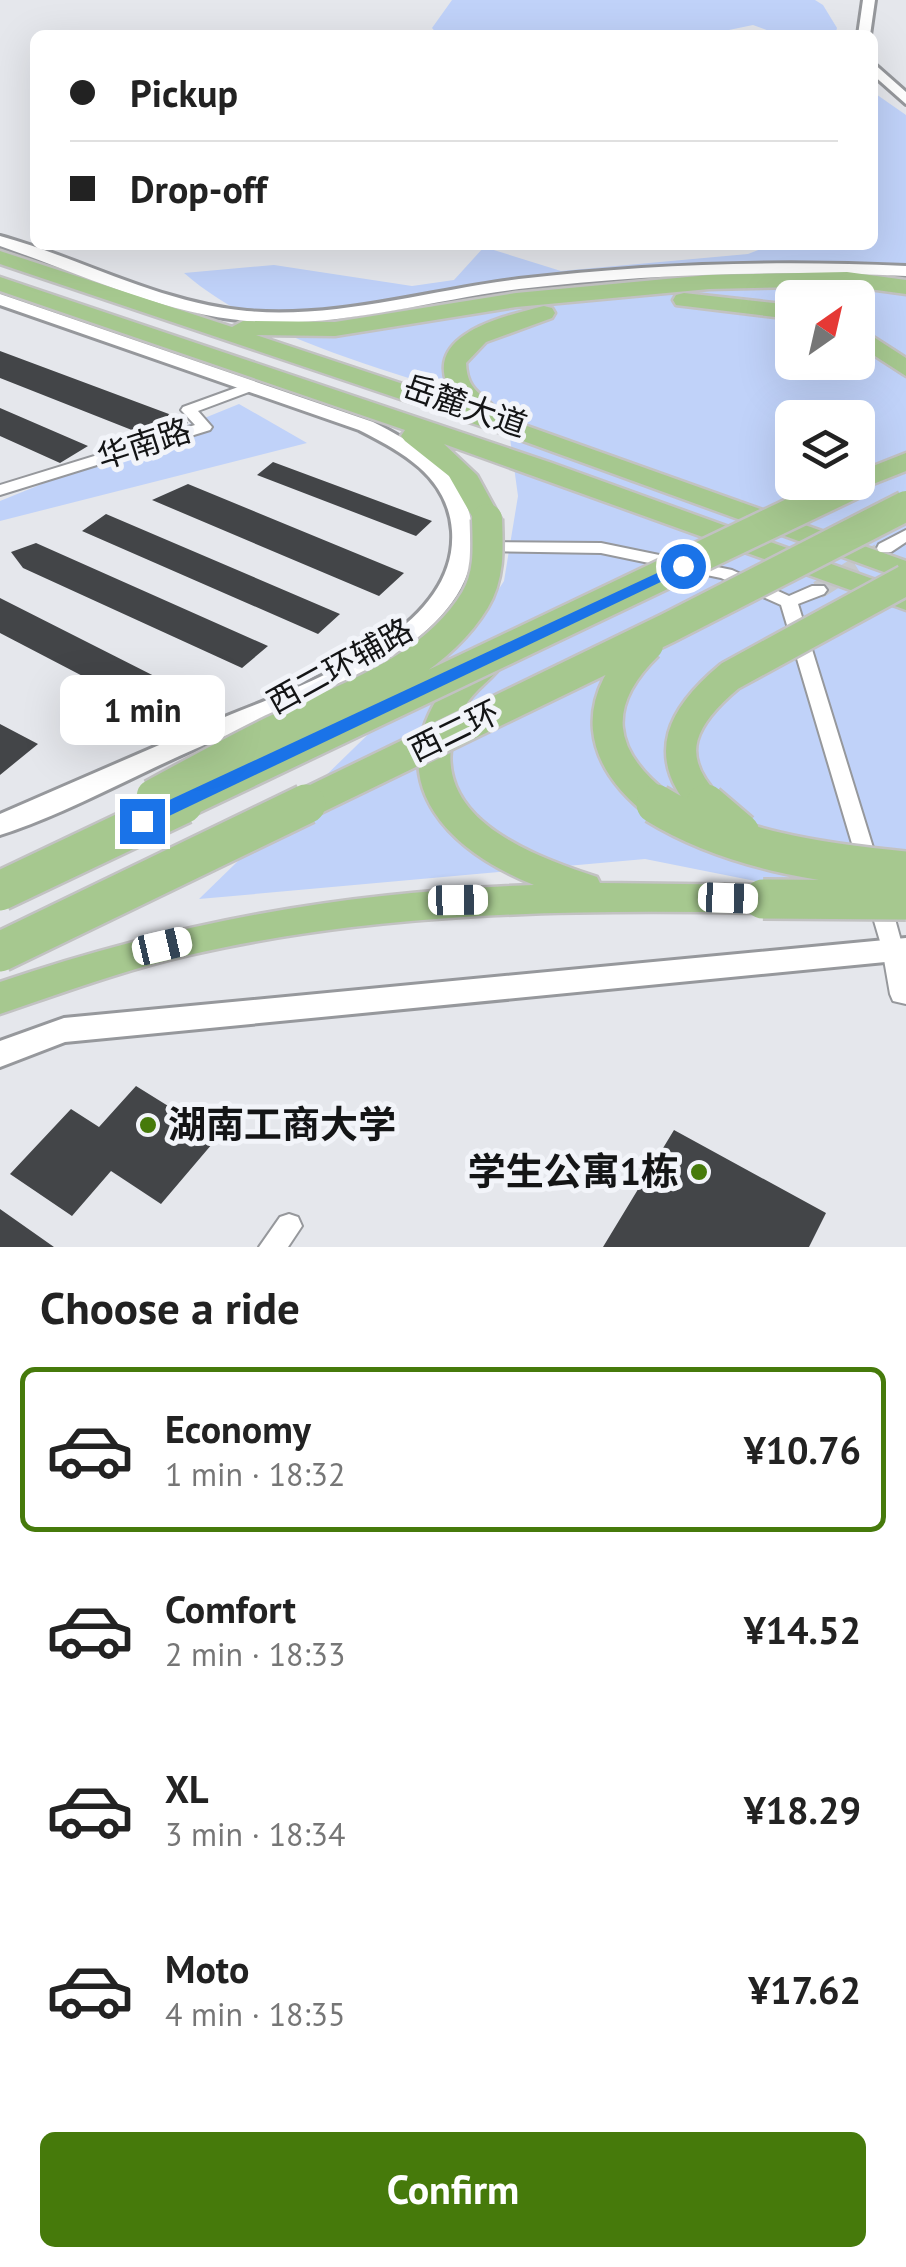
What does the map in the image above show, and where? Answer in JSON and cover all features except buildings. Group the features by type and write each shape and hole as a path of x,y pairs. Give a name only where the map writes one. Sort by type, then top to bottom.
{"highway":[{"name":"岳麓大道","path":"0,257 510,428 906,571"},
{"path":"172,316 256,330 335,330 626,288 756,280 906,283"},
{"name":"岳麓大道","path":"0,284 906,600"},
{"path":"510,428 478,408 454,384 454,360 468,340 482,332 537,315 640,300 726,302 775,309"},
{"path":"875,346 906,369"},
{"path":"0,878 230,752 392,677 424,656 468,612 486,579 490,544 487,518 472,484 443,454 358,406"},
{"path":"875,474 906,443"},
{"path":"875,474 906,461"},
{"path":"0,891 820,500"},
{"name":"西二环","path":"0,952 668,628 906,506"},
{"path":"764,849 724,821 688,780 678,752 683,725 706,693 730,676 906,580"},
{"path":"668,628 616,679 605,716 612,754 624,772 680,819 764,849 906,872"},
{"path":"508,649 480,668 448,703 432,750 436,777 463,826 487,848 552,879 625,895"},
{"path":"0,998 128,954 232,930 428,901 625,895 906,900"}],"street":[{"path":"865,30 869,0"},
{"path":"878,72 906,100"},
{"path":"0,241 199,309 262,316 351,312 464,292 592,277 725,270 906,271"},
{"path":"0,299 366,426 412,450 449,484 462,514 466,547 601,548 726,574 789,602 818,590"},
{"name":"华南路","path":"0,490 205,426 188,410 252,386"},
{"path":"884,548 906,535"},
{"name":"西二环辅路","path":"0,826 320,684 398,640 436,609 455,579 466,547"},
{"path":"789,602 899,949 901,994 906,995"},
{"path":"0,1054 64,1030 899,949"},
{"path":"272,1247 288,1226"}],"shaded area":[{"path":"452,0 815,0 823,5 837,28 766,30 753,25 729,30 432,28"},
{"path":"878,95 906,115 906,911 645,859 199,899 467,638 504,581 518,496 506,409 294,337 216,297 184,273 274,265 412,286 454,280 481,250 494,250 561,271 758,250 878,250"},
{"path":"239,404 307,443 0,521 0,501"}],"tunnel":[{"path":"818,590 881,551"}],"place":[{"name":"湖南工商大学","path":"148,1125"},
{"name":"学生公寓1栋","path":"699,1172"}],"route":[{"path":"142,821 683,566"}]}
